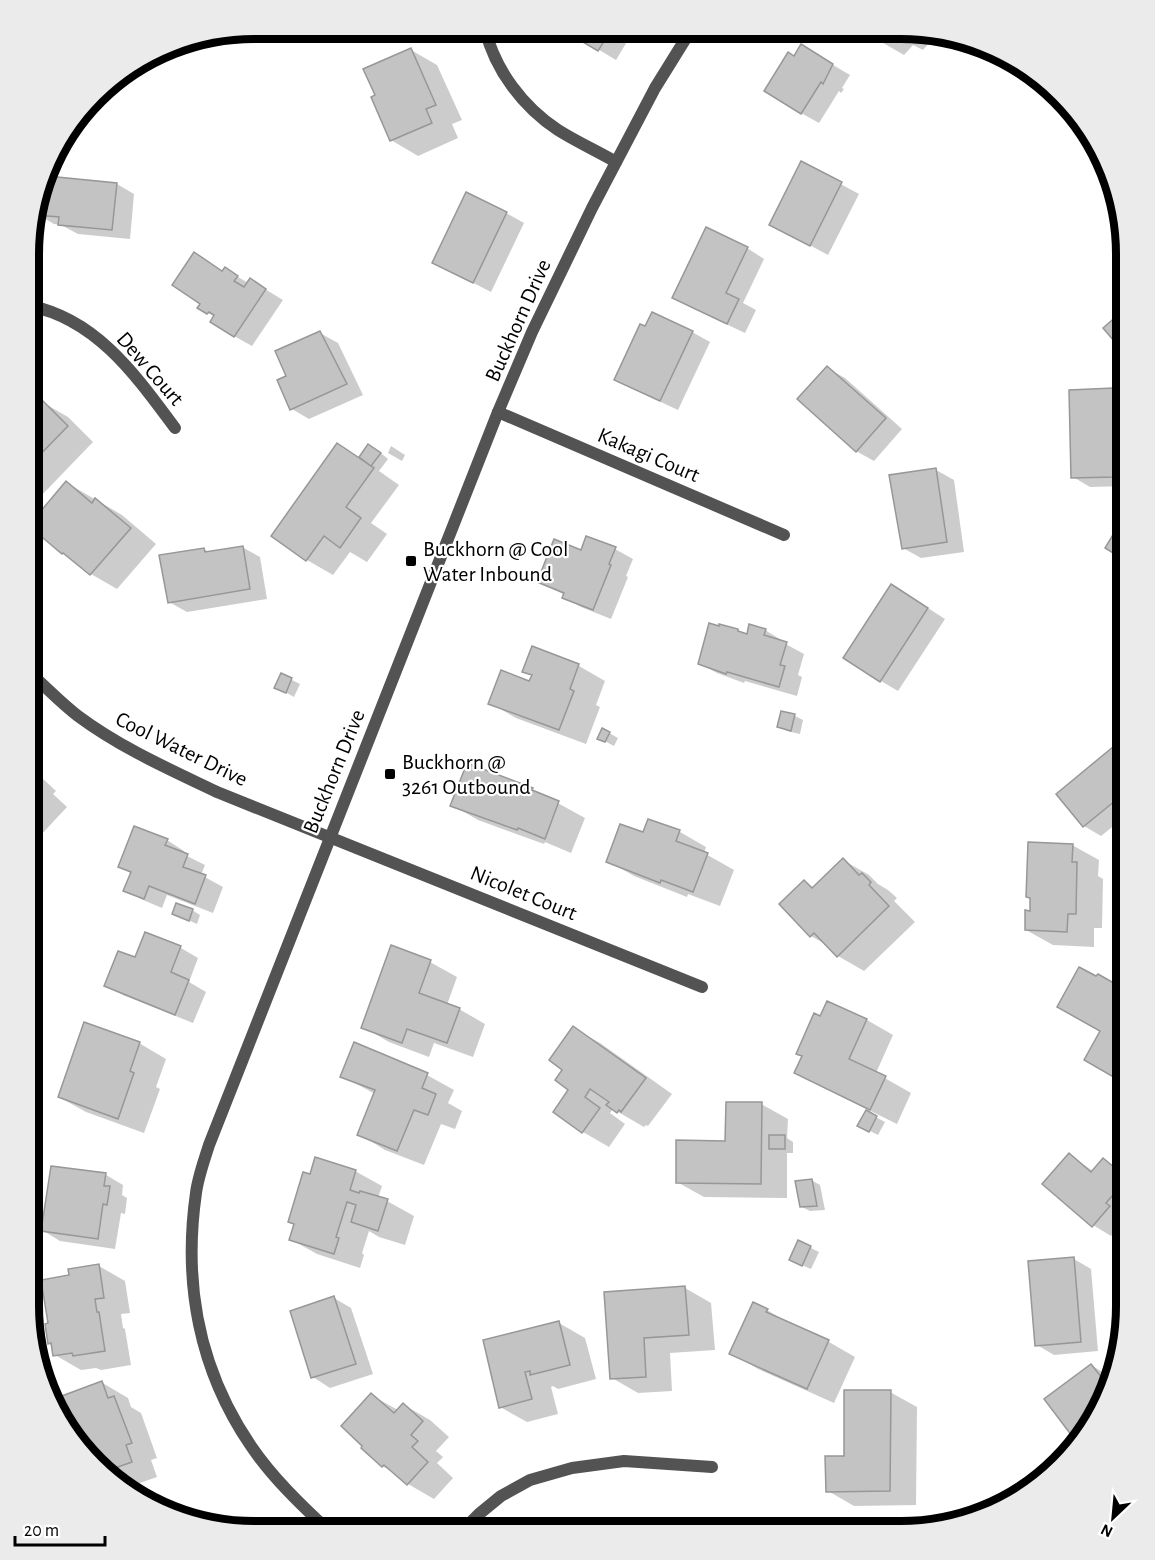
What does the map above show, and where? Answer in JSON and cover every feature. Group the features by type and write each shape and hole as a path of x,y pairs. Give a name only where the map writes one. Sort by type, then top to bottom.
{"street":[{"path":"489,39 499,67 516,92 534,111 557,129 616,162"},
{"name":"Buckhorn Drive","path":"318,1521 252,1448 231,1415 214,1378 201,1336 193,1285 191,1240 196,1191 209,1145 498,412 532,332 592,208 655,88 685,39"},
{"name":"Dew Court","path":"39,308 66,318 97,338 124,362 175,428"},
{"name":"Kakagi Court","path":"498,412 784,535"},
{"name":"Cool Water Drive","path":"39,681 77,715 141,756 217,792 330,836"},
{"name":"Nicolet Court","path":"330,836 702,987"},
{"path":"471,1521 501,1496 530,1480 572,1468 624,1461 712,1467"}],"building":[{"path":"578,39 605,39 598,51"},
{"path":"801,44 833,64 823,84 821,82 801,114 764,91 788,52 794,56"},
{"path":"411,48 436,105 426,109 432,123 390,141 371,97 375,95 363,69"},
{"path":"801,161 842,182 810,246 769,225"},
{"path":"53,177 117,183 112,230 58,225 59,217 42,216"},
{"path":"466,192 507,212 473,283 432,263"},
{"path":"706,227 748,247 726,293 739,299 727,324 672,298"},
{"path":"194,252 222,271 225,267 238,276 234,281 244,287 250,278 266,289 234,337 210,322 214,315 197,308 200,304 172,285"},
{"path":"652,312 693,331 660,401 614,380 640,324 645,326"},
{"path":"1116,317 1116,343 1103,328"},
{"path":"320,331 347,384 290,410 277,380 286,376 275,351"},
{"path":"827,366 886,418 856,452 797,399"},
{"path":"1113,388 1113,421 1116,421 1115,477 1071,478 1069,390"},
{"path":"42,400 68,426 39,456 39,403"},
{"path":"337,443 374,468 346,507 361,518 340,548 324,536 306,561 271,536"},
{"path":"368,444 381,453 371,466 359,457"},
{"path":"936,468 947,542 902,549 889,475"},
{"path":"66,481 92,503 95,498 131,528 90,575 39,535 39,513"},
{"path":"1116,530 1116,555 1105,548"},
{"path":"586,536 616,547 593,610 562,598 564,593 537,582 554,539 581,550"},
{"path":"243,546 250,589 168,603 159,555 204,548 205,552"},
{"path":"891,584 928,608 880,682 843,658"},
{"path":"709,623 738,629 747,634 749,624 766,629 764,635 787,642 780,665 785,666 779,687 727,672 726,674 698,664"},
{"path":"532,646 579,664 570,689 574,691 559,730 488,704 501,670 529,681 532,675 522,672"},
{"path":"281,673 292,678 286,693 274,688"},
{"path":"781,711 795,714 791,731 777,727"},
{"path":"602,728 610,732 605,742 597,739"},
{"path":"1116,744 1116,800 1083,827 1056,794"},
{"path":"467,763 533,788 532,790 559,801 545,839 450,806"},
{"path":"648,819 680,830 676,841 708,853 693,892 661,880 660,883 606,862 620,824 643,832"},
{"path":"134,826 168,839 165,845 188,854 183,867 206,875 195,904 149,886 144,899 123,891 131,872 118,867"},
{"path":"1028,842 1073,844 1072,862 1077,862 1076,914 1068,914 1067,932 1025,930 1025,910 1030,911 1030,898 1026,897"},
{"path":"843,858 859,875 862,873 871,882 869,885 889,906 837,957 814,933 810,937 779,904 804,880 812,888"},
{"path":"176,903 193,909 189,921 172,914"},
{"path":"145,932 181,946 171,972 189,980 175,1015 104,986 118,951 135,957"},
{"path":"391,945 431,960 419,993 460,1008 447,1043 407,1029 402,1043 361,1028"},
{"path":"1079,967 1116,984 1116,1078 1084,1060 1100,1031 1057,1007"},
{"path":"827,1001 867,1019 849,1059 886,1076 870,1110 794,1073 802,1056 796,1054 814,1013 820,1016"},
{"path":"84,1022 140,1042 130,1071 134,1073 118,1119 58,1097"},
{"path":"573,1026 646,1078 621,1112 619,1110 617,1113 606,1105 609,1102 590,1089 585,1097 600,1108 582,1133 553,1112 568,1090 555,1080 562,1070 549,1060"},
{"path":"354,1042 428,1073 422,1088 436,1094 428,1115 414,1110 397,1151 357,1135 375,1090 340,1077"},
{"path":"726,1102 762,1102 761,1184 676,1183 676,1140 725,1141"},
{"path":"866,1110 877,1116 869,1132 857,1126"},
{"path":"769,1135 785,1135 785,1149 769,1149"},
{"path":"1069,1153 1091,1172 1103,1158 1116,1169 1116,1197 1113,1195 1106,1203 1110,1206 1092,1227 1042,1184"},
{"path":"315,1157 356,1170 350,1190 388,1199 378,1231 351,1222 356,1205 347,1202 336,1237 339,1238 334,1254 289,1240 294,1224 288,1222 303,1172 310,1174"},
{"path":"51,1166 106,1173 104,1186 110,1186 107,1205 103,1204 98,1239 41,1231"},
{"path":"812,1179 817,1206 800,1207 795,1181"},
{"path":"798,1240 811,1246 802,1266 789,1260"},
{"path":"1074,1257 1081,1342 1035,1346 1028,1261"},
{"path":"99,1264 104,1298 95,1299 105,1351 73,1356 72,1353 53,1356 51,1343 48,1344 45,1324 48,1323 41,1280 69,1275 68,1269"},
{"path":"685,1286 689,1335 644,1338 646,1377 610,1379 604,1292"},
{"path":"334,1296 356,1364 311,1378 290,1311"},
{"path":"753,1302 768,1309 766,1312 829,1340 807,1389 729,1354"},
{"path":"559,1321 570,1365 530,1375 530,1371 525,1372 532,1399 499,1408 483,1340"},
{"path":"1091,1364 1103,1379 1094,1401 1072,1436 1044,1399"},
{"path":"102,1381 108,1398 114,1396 132,1443 126,1445 132,1462 112,1468 92,1448 75,1425 59,1397"},
{"path":"844,1390 891,1390 890,1491 826,1492 825,1456 844,1456"},
{"path":"371,1393 394,1413 403,1403 423,1421 411,1435 418,1441 412,1447 428,1462 407,1485 384,1465 382,1467 341,1426"}],"place":[{"name":"Buckhorn @ Cool Water Inbound","path":"411,561"},
{"name":"Buckhorn @ 3261 Outbound","path":"390,774"}]}
